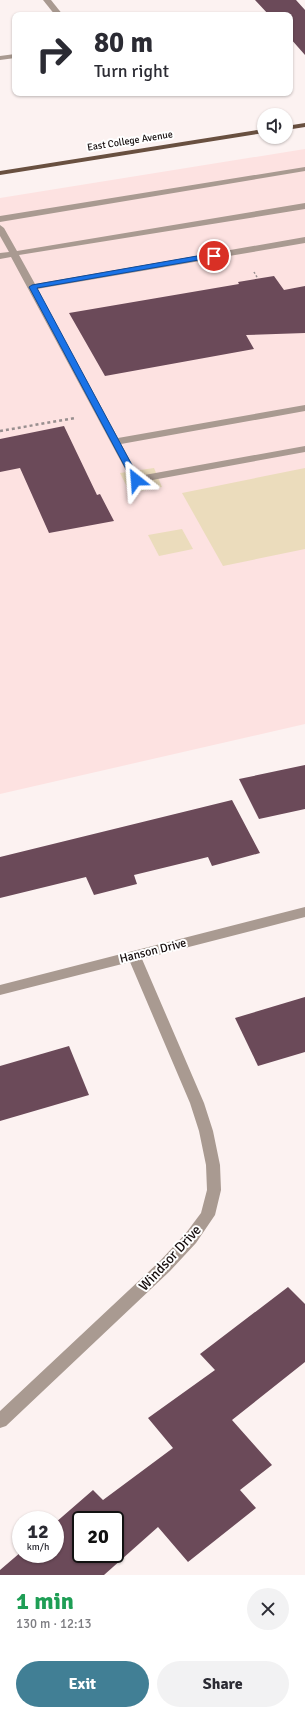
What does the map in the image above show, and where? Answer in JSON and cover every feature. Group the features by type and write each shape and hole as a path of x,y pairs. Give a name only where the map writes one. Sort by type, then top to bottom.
{"main road":[{"path":"293,127 305,125"},
{"name":"East College Avenue","path":"0,173 257,133"}],"street":[{"path":"47,0 57,12"},
{"path":"0,58 12,56"},
{"path":"0,219 305,169"},
{"path":"0,256 305,206"},
{"path":"0,228 136,480 305,449"},
{"path":"32,287 305,240"},
{"path":"115,442 305,408"},
{"name":"Hanson Drive","path":"0,990 305,912"},
{"name":"Windsor Drive","path":"0,1421 165,1266 191,1238 208,1215 214,1190 213,1165 206,1131 197,1103 134,956"}],"path":[{"path":"0,431 78,417"}],"shaded area":[{"path":"305,149 305,724 0,794 0,198"},
{"path":"154,468 162,487 130,493 120,473"},
{"path":"305,468 305,549 223,566 182,493"},
{"path":"182,529 193,549 159,556 148,535"}],"building":[{"path":"255,0 296,0 305,10 305,55 293,41 293,12 266,12"},
{"path":"274,276 284,290 305,286 305,333 246,335 254,349 105,376 69,313 239,284 238,282"},
{"path":"64,426 97,495 100,494 114,521 49,533 20,468 0,472 0,439"},
{"path":"305,765 305,809 259,819 239,779"},
{"path":"232,800 260,853 212,866 208,857 134,875 137,884 94,895 86,877 0,898 0,857"},
{"path":"305,997 305,1052 258,1066 235,1018"},
{"path":"69,1046 89,1095 0,1121 0,1066"},
{"path":"288,1287 305,1304 305,1362 232,1420 272,1465 240,1490 256,1508 188,1562 158,1527 124,1557 124,1511 72,1511 72,1563 118,1563 104,1575 0,1575 0,1570 12,1560 12,1563 64,1563 64,1515 93,1490 103,1500 173,1448 148,1418 215,1370 200,1354"}],"route":[{"path":"136,480 32,287 214,256"}]}
